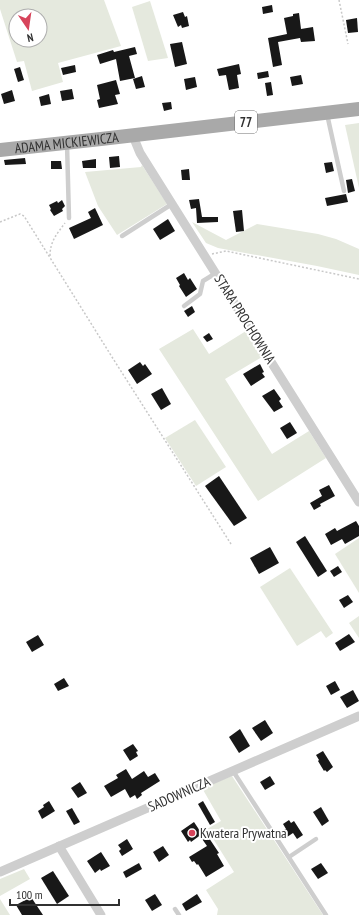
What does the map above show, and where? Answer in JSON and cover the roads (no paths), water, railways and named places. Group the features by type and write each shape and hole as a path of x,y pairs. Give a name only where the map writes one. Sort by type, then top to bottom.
{"main road":[{"name":"77","path":"133,136 359,109"},
{"name":"ADAMA MICKIEWICZA","path":"0,150 133,136"}],"street":[{"name":"STARA PROCHOWNIA","path":"133,136 140,153 359,502"},
{"name":"SADOWNICZA","path":"0,872 359,716"},
{"path":"59,846 101,915"}],"lane":[{"path":"327,112 344,191"},
{"path":"68,143 69,218"},
{"path":"122,236 172,204"},
{"path":"184,306 200,294 203,281 216,274"},
{"path":"233,771 326,915"},
{"path":"289,857 316,839"},
{"path":"175,909 179,915"}],"place":[{"name":"Kwatera Prywatna","path":"192,833"}]}
